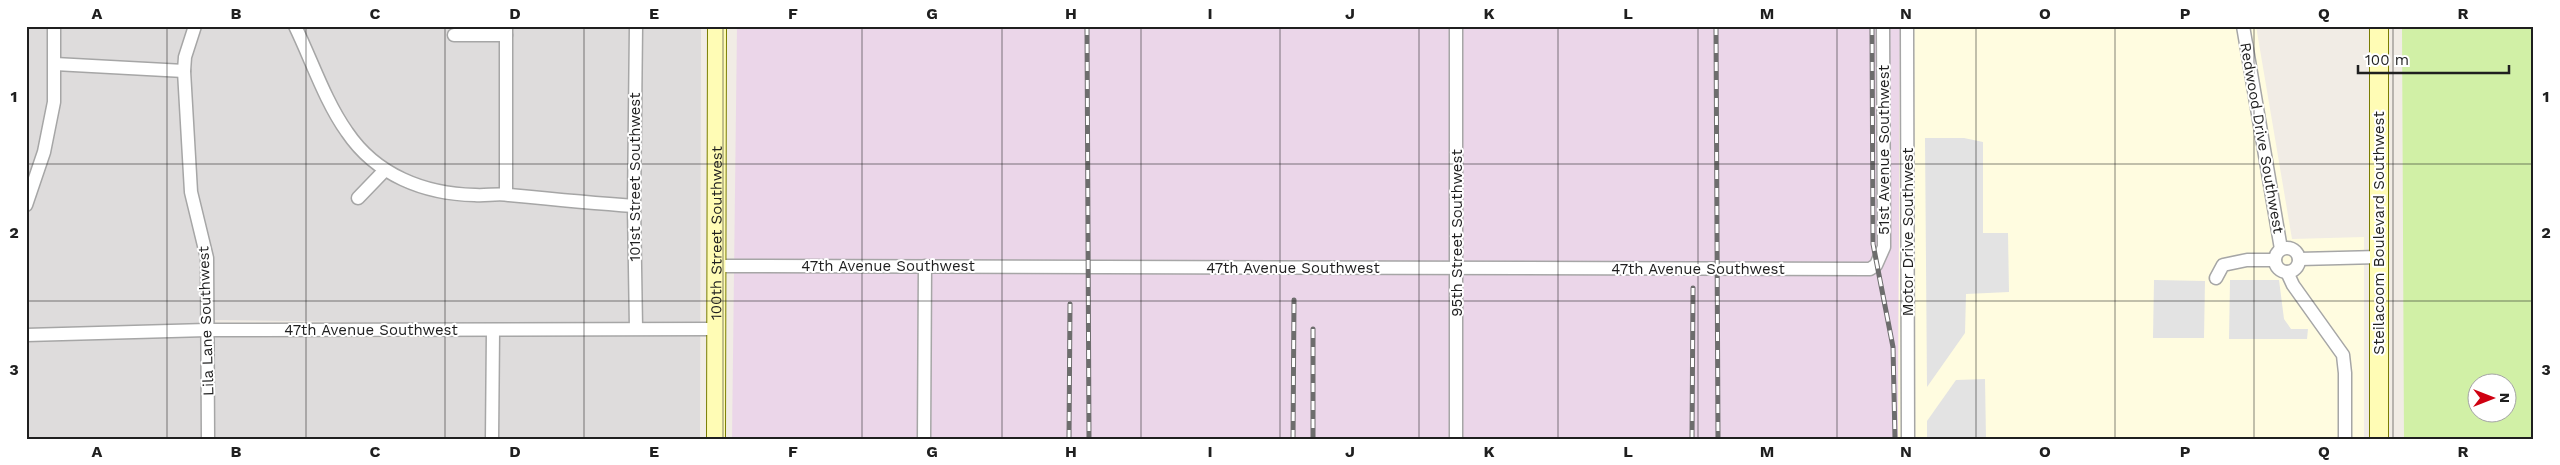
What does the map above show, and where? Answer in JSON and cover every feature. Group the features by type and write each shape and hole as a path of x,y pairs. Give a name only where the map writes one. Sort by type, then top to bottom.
{"main road":[{"name":"100th Street Southwest","path":"716,439 717,26"},
{"name":"Steilacoom Boulevard Southwest","path":"2378,439 2379,26"}],"street":[{"path":"27,201 44,152 54,102 54,26"},
{"name":"Lila Lane Southwest","path":"195,26 186,51 184,71 190,192 207,258 208,439"},
{"path":"295,26 347,133 364,153 384,170 407,182 428,189 474,195 506,194 634,206"},
{"name":"101st Street Southwest","path":"636,26 634,206 636,328"},
{"name":"95th Street Southwest","path":"1456,26 1456,439"},
{"name":"51st Avenue Southwest","path":"1870,269 1876,265 1884,247 1883,26"},
{"name":"Motor Drive Southwest","path":"1907,26 1908,439"},
{"name":"Redwood Drive Southwest","path":"2243,26 2278,255"},
{"path":"454,34 506,31 506,194"},
{"path":"55,64 184,71"},
{"path":"358,198 384,170"},
{"path":"2216,278 2223,265 2278,255 2293,249 2299,259"},
{"path":"2278,255 2278,268 2287,272 2293,285 2343,355 2345,373 2345,439"},
{"path":"2299,259 2379,257"},
{"path":"2287,272 2296,267 2299,259"},
{"name":"47th Avenue Southwest","path":"716,266 1870,269"},
{"path":"924,439 925,266"},
{"name":"47th Avenue Southwest","path":"26,335 207,330 492,331 636,328 716,329"},
{"path":"492,331 492,439"}],"shaded area":[{"path":"26,26 701,26 700,439 28,439","holes":["215,320 424,323 424,338 216,337"]},
{"path":"737,26 1900,26 1898,439 732,439"},
{"path":"1900,26 2256,26 2292,239 2364,237 2364,439 1898,439"},
{"path":"1925,138 1964,138 1983,142 1983,233 2008,233 2009,292 1966,294 1965,333 1927,387"},
{"path":"2154,280 2205,281 2204,338 2153,338"},
{"path":"2230,280 2279,280 2284,319 2291,329 2308,329 2307,339 2229,339"},
{"path":"1985,379 1986,439 1927,439 1927,421 1956,380"}],"green space":[{"path":"2402,26 2534,26 2534,439 2404,439"}],"railway":[{"path":"1087,26 1089,439"},
{"path":"1716,26 1718,439"},
{"path":"1872,26 1873,244 1893,347 1895,439"},
{"path":"1692,439 1693,288"},
{"path":"1293,439 1294,300"},
{"path":"1069,439 1070,304"},
{"path":"1313,329 1313,439"}]}
